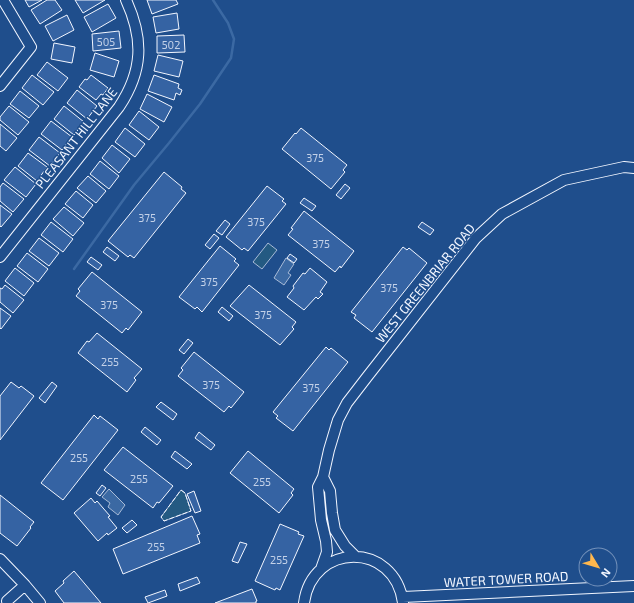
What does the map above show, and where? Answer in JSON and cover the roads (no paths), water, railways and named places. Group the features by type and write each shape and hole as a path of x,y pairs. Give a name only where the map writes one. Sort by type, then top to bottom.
{"street":[{"path":"0,86 31,47 3,0"},
{"name":"PLEASANT HILL LANE","path":"0,257 119,107 128,92 137,68 139,49 137,29 126,0"},
{"name":"WEST GREENBRIAR ROAD","path":"320,569 327,552 321,520 318,487 323,477 338,420 347,403 476,238 502,214 564,180 624,168 634,168"},
{"path":"323,477 330,491 335,530 345,546 354,556"},
{"path":"304,603 308,587 320,569 330,562 354,556 370,559 385,567 400,586 403,600"},
{"path":"0,559 40,603"},
{"path":"5,599 25,585"},
{"name":"WATER TOWER ROAD","path":"403,600 634,586"}],"waterway":[{"path":"74,269 134,185 200,104 231,58 234,39 228,23 213,0"}]}
